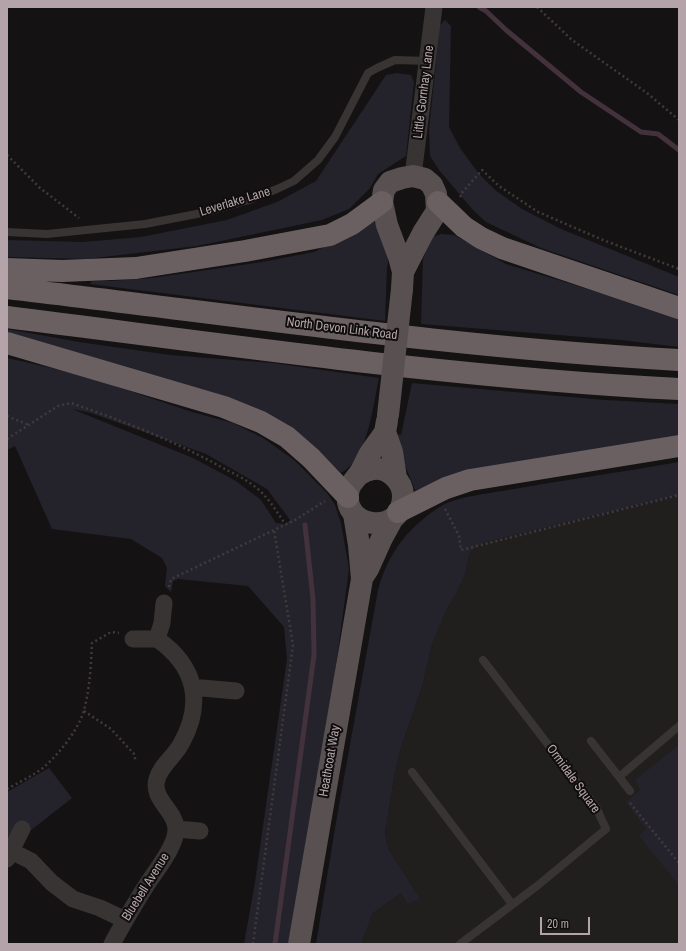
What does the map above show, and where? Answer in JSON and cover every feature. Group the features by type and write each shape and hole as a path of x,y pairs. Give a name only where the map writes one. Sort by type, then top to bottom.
{"highway":[{"path":"7,269 62,271 136,268 245,251 330,234 352,224 382,202"},
{"path":"438,202 464,227 481,238 502,248 679,308"},
{"name":"North Devon Link Road","path":"7,288 507,348 679,360"},
{"path":"7,317 410,367 495,376 679,389"},
{"path":"7,343 224,407 261,422 287,437 311,458 351,506"},
{"path":"396,515 446,488 470,480 679,446"}],"main road":[{"path":"396,478 386,424 403,280 423,233 438,211 438,202 432,185 425,180 413,176 390,182 384,190 382,202 387,225 399,257 403,280"},
{"path":"359,475 386,424"},
{"path":"382,469 396,478 401,486 403,495 402,504 396,515 386,522 377,524 361,520 351,506 349,488 353,481 366,470 382,469"},
{"name":"Heathcoat Way","path":"300,944 362,579 359,545 351,506"},
{"name":"Heathcoat Way","path":"362,579 382,538 396,515"}],"street":[{"name":"Little Gornhay Lane","path":"413,176 434,7"},
{"path":"156,639 162,623 164,603"},
{"path":"133,639 156,639 170,648 189,674 193,689 193,708 190,722 186,735 180,746 162,769 156,786 158,794 173,818 176,829 200,831"},
{"path":"193,689 202,688 236,691"},
{"path":"22,829 9,855 31,861 52,883 73,899 100,908 125,920"},
{"name":"Bluebell Avenue","path":"112,944 125,920 174,841 176,829"}],"lane":[{"name":"Leverlake Lane","path":"7,232 46,234 145,224 207,212 249,200 277,189 294,181 318,160 344,120 368,73 395,60 428,61"},
{"name":"Ormidale Square","path":"460,944 537,886 606,829 596,807 483,660"},
{"path":"619,777 679,726"},
{"path":"591,741 630,791"},
{"path":"412,772 512,904"}],"path":[{"path":"537,7 572,40 647,93 679,120"},
{"path":"7,155 40,188 94,230"},
{"path":"460,195 482,170 499,186 538,212 603,240 679,268"},
{"path":"7,439 58,406 71,403 203,456 233,473 258,490 274,506 285,524"},
{"path":"7,416 29,425"},
{"path":"444,506 459,536 461,550 679,495"},
{"path":"164,603 171,579 295,520 326,501"},
{"path":"253,944 294,645 274,530"},
{"path":"7,789 32,776 44,767 75,731 84,711 89,684 92,643 111,632 128,634 133,639"},
{"path":"84,711 111,729 134,755 135,761"},
{"path":"630,791 630,802 679,863"}],"shaded area":[{"path":"445,20 451,26 449,127 460,148 479,174 495,190 522,209 561,229 679,277 679,295 541,248 486,222 473,210 439,170 430,156 429,129 440,25"},
{"path":"397,73 411,75 414,82 406,156 378,174 370,188 349,209 322,220 197,246 86,259 7,257 7,240 83,242 141,237 227,220 277,202 316,181 386,75"},
{"path":"374,221 383,235 389,255 387,268 385,321 90,284 92,281 152,278 262,262 314,252"},
{"path":"441,234 454,235 506,264 679,317 679,347 621,340 421,324 423,259 432,237"},
{"path":"7,329 79,342 170,355 273,363 379,378 368,430 363,444 350,466 341,473 322,455 7,336"},
{"path":"7,358 52,368 109,384 192,412 233,423 263,438 294,460 327,493 335,505 341,523 349,569 332,695 288,944 244,944 255,882 287,659 284,627 248,586 178,579 173,581 171,592 165,586 167,568 162,558 131,539 52,529 15,446 7,450","holes":["72,409 91,413 206,454 267,489 290,520 285,524 276,523 261,500 236,481 193,458"]},
{"path":"412,383 605,400 679,404 679,439 415,490 397,445 396,434 401,435"},
{"path":"679,462 679,495 482,543 470,553 465,575 446,611 432,645 422,687 400,751 385,833 389,850 420,898 408,904 401,893 373,913 361,944 316,944 336,822 378,590 382,576 394,552 402,541 420,521 449,502 484,494"},
{"path":"679,495 679,944 361,944 373,913 401,893 420,898 389,850 385,833 400,751 422,687 432,645 446,611 465,575 470,553 482,543"},
{"path":"679,745 679,885 639,836 646,829 626,802 640,790 635,780"},
{"path":"49,768 72,798 30,831 7,842 7,792"}],"waterway":[{"path":"479,7 486,11 506,30 581,92 641,132 658,134 679,150"},
{"path":"275,944 314,655 313,599 305,525"}]}
